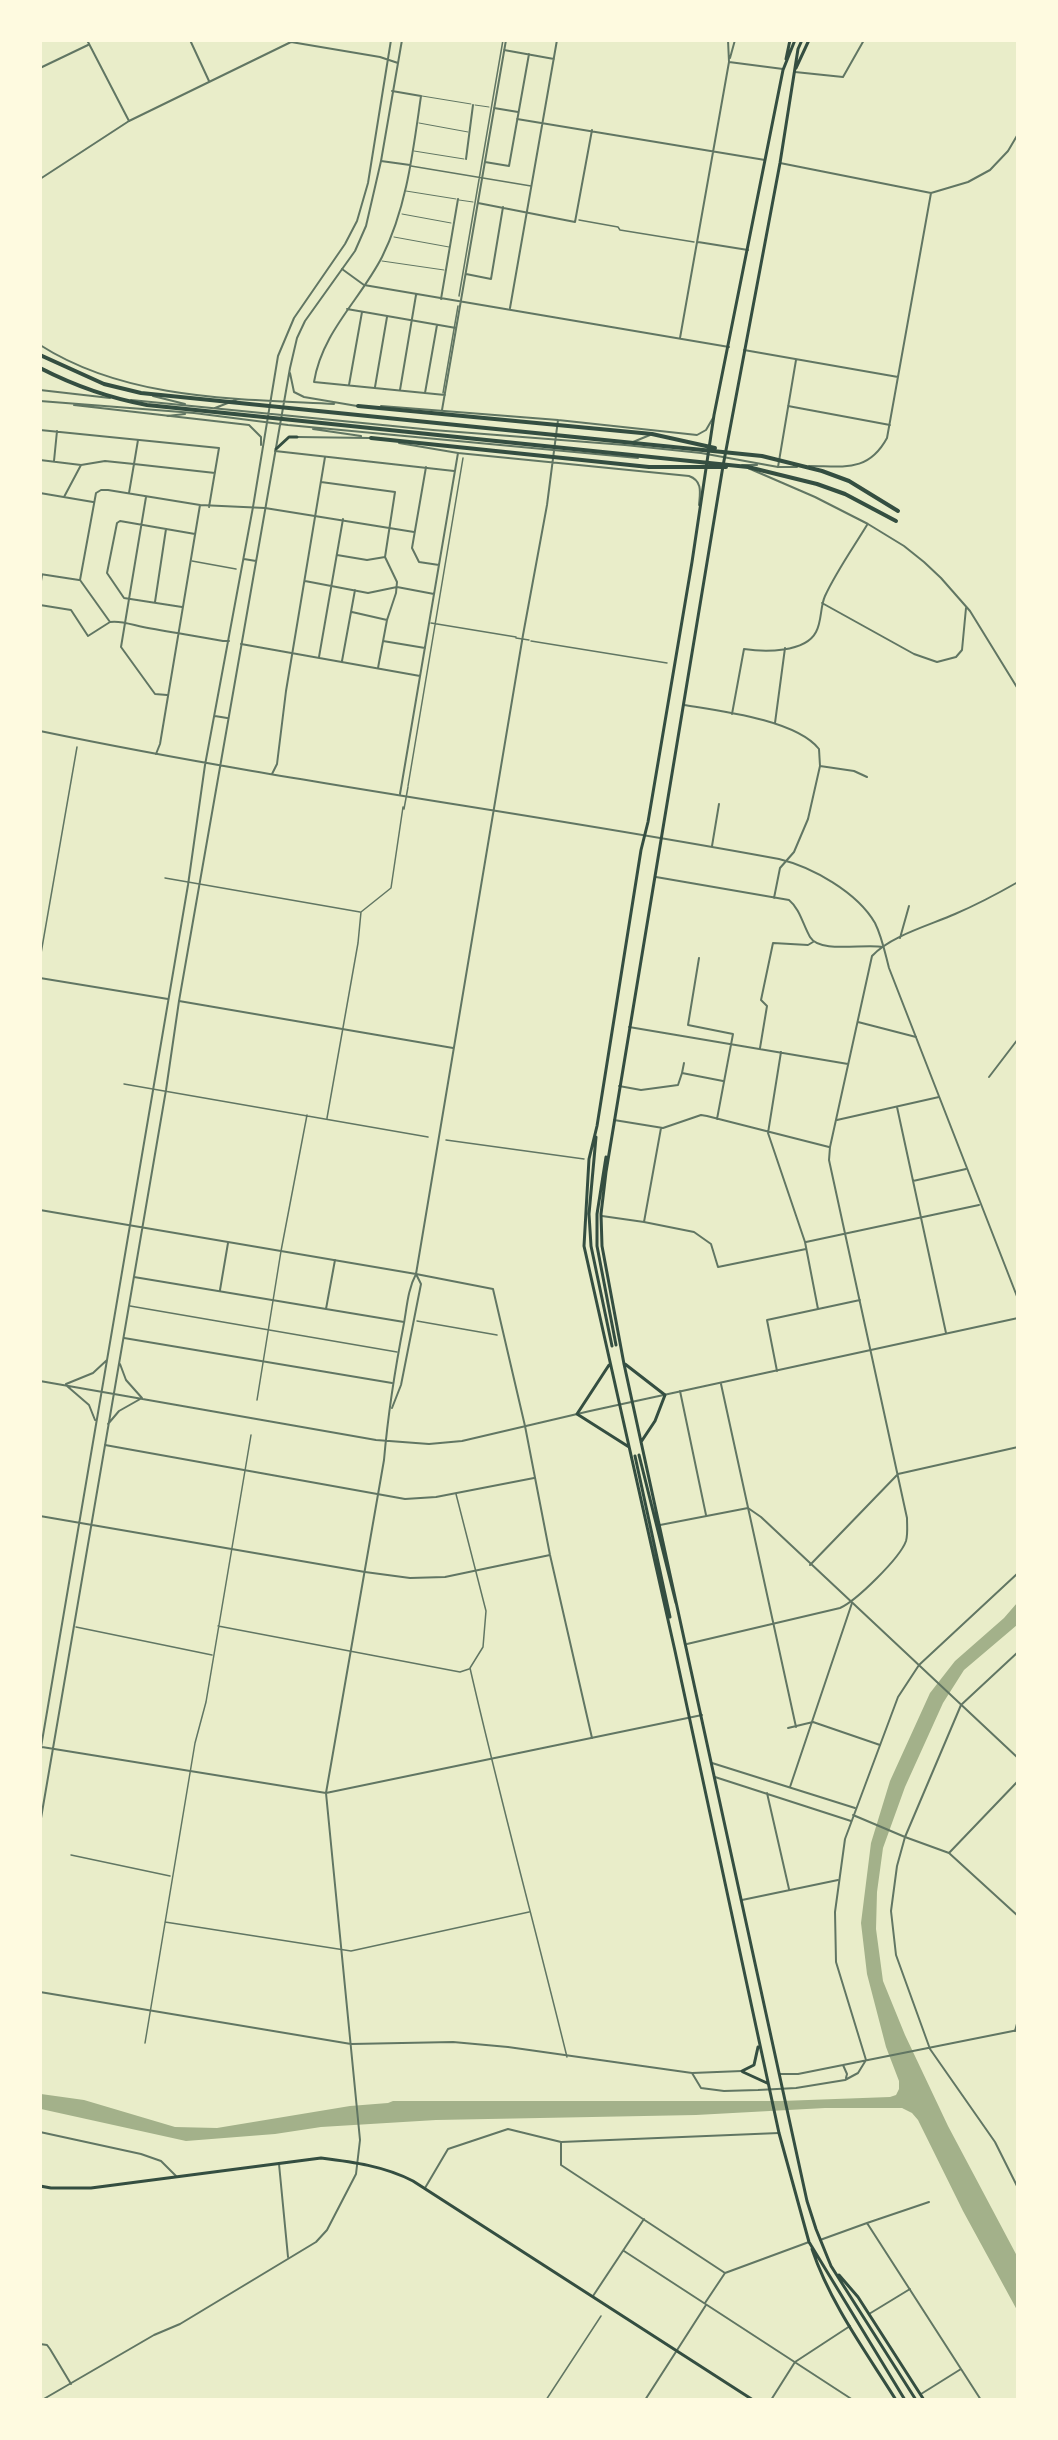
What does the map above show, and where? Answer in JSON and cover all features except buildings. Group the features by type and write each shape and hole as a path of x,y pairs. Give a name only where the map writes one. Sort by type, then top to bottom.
{"highway":[{"path":"40,354 70,371 104,384 141,393 205,402 732,452"},
{"path":"40,368 85,389 115,399 147,405 748,467 785,474 845,494 896,521"},
{"path":"358,406 652,434 732,452 791,462 849,481 898,511"},
{"path":"371,438 649,467 748,467"}],"main road":[{"path":"790,40 705,463 597,1126 589,1214 591,1246 614,1345 597,1246 597,1214 723,466 802,40"},
{"path":"783,70 795,40"},
{"path":"795,72 809,40"},
{"path":"275,450 289,437 297,437"},
{"path":"597,1126 589,1159 584,1246 690,1718 779,2133 797,2204 818,2267 850,2326 896,2400"},
{"path":"612,1129 601,1216 602,1246 624,1364 807,2201 831,2266 916,2400"},
{"path":"624,1364 665,1395 655,1421 641,1442"},
{"path":"609,1365 577,1414 629,1448"},
{"path":"675,1651 663,1579 637,1455 684,1631"},
{"path":"742,2071 754,2065 759,2045"},
{"path":"742,2071 768,2083"},
{"path":"40,2186 91,2188 321,2158 394,2171 753,2400"},
{"path":"809,2242 906,2400"},
{"path":"831,2266 869,2314 924,2400"}],"street":[{"path":"87,40 129,121"},
{"path":"190,40 210,82"},
{"path":"40,1753 168,999 205,765 229,642 278,357 286,334 301,306 345,244 361,209 368,183 391,40"},
{"path":"40,1824 76,1627 179,1001 290,368 297,338 305,321 355,251 366,226 381,161 402,40"},
{"path":"455,328 504,40"},
{"path":"459,297 482,178 504,40"},
{"path":"510,308 557,40"},
{"path":"728,40 729,62"},
{"path":"680,338 695,242 735,40"},
{"path":"795,72 843,77 864,40"},
{"path":"40,179 129,121 291,41 380,57 398,63"},
{"path":"40,68 88,45"},
{"path":"504,50 554,59"},
{"path":"484,162 509,166 529,54"},
{"path":"729,62 783,70"},
{"path":"392,91 421,96 400,214 392,237 380,260 324,346 314,381 444,394"},
{"path":"466,159 473,105"},
{"path":"493,108 518,112"},
{"path":"517,119 765,160"},
{"path":"477,203 575,222 592,130"},
{"path":"780,163 932,193 968,183 990,170 1008,151 1017,134"},
{"path":"381,161 531,186"},
{"path":"40,390 282,416 625,445 725,457 778,467 849,467 862,464 876,454 882,447 890,425 932,193"},
{"path":"441,299 458,200"},
{"path":"466,274 490,279 503,207"},
{"path":"579,220 618,227 620,230 748,250"},
{"path":"342,269 364,285 729,347"},
{"path":"400,390 416,295"},
{"path":"442,412 458,306"},
{"path":"347,309 455,328"},
{"path":"349,385 362,312"},
{"path":"375,387 387,316"},
{"path":"425,393 437,325"},
{"path":"40,345 75,364 130,384 177,392 270,401 558,420 697,435 702,434 714,415"},
{"path":"744,350 899,377"},
{"path":"40,354 107,383 193,407"},
{"path":"778,467 796,360"},
{"path":"290,368 294,392 304,397 345,405"},
{"path":"214,408 240,398"},
{"path":"42,401 194,413 280,424 458,453 689,476 696,478 700,485 699,511"},
{"path":"42,401 161,417 249,425 261,437 261,450"},
{"path":"788,406 890,425"},
{"path":"161,417 194,413"},
{"path":"42,2400 154,2335 180,2324 316,2242 327,2230 356,2174 360,2140 326,1794 378,1493 391,1410 392,1383 412,1282 416,1274 495,811 558,420"},
{"path":"292,426 723,466 765,465"},
{"path":"40,430 219,448 209,507"},
{"path":"54,461 57,431"},
{"path":"625,445 661,431"},
{"path":"297,437 371,438"},
{"path":"129,493 138,440"},
{"path":"275,450 455,471"},
{"path":"400,794 458,453"},
{"path":"272,774 277,764 325,457"},
{"path":"408,786 463,458"},
{"path":"40,460 81,465 105,461 216,473"},
{"path":"64,497 81,465"},
{"path":"743,465 868,524 904,546 924,562 966,607 1017,688"},
{"path":"426,467 412,548 419,562 440,565"},
{"path":"321,482 395,492 385,557 397,582 397,588 387,620 378,668"},
{"path":"110,622 80,580 93,502 96,493 101,490 209,507 265,508 414,532"},
{"path":"40,493 93,502"},
{"path":"147,496 122,647 155,694 167,696"},
{"path":"156,754 160,744 200,505"},
{"path":"319,657 343,519"},
{"path":"182,607 124,598 107,573 117,523 120,521 195,534"},
{"path":"732,714 744,649 771,652 805,642 815,634 822,603 868,524"},
{"path":"155,602 166,529"},
{"path":"337,555 367,560 385,557"},
{"path":"243,559 256,561"},
{"path":"190,560 236,568"},
{"path":"40,587 41,574 80,580"},
{"path":"305,581 355,590 378,592 397,588 434,594"},
{"path":"342,661 355,590"},
{"path":"822,603 914,654 937,662 956,657 962,650 966,607"},
{"path":"40,604 71,610 88,636 110,622 229,642"},
{"path":"351,612 387,620"},
{"path":"429,623 554,645"},
{"path":"500,635 516,637"},
{"path":"383,641 425,648"},
{"path":"531,641 667,663"},
{"path":"241,644 420,676"},
{"path":"775,723 785,648"},
{"path":"683,704 775,723 815,745 820,753 820,766 808,819 794,852 780,868 774,897"},
{"path":"215,716 228,718"},
{"path":"40,731 205,765 400,794 712,846 787,861 831,883 858,903 875,924 889,968 1017,1299"},
{"path":"40,960 77,747"},
{"path":"820,766 854,771 867,777"},
{"path":"327,1118 361,912 391,888 411,768"},
{"path":"712,846 719,804"},
{"path":"402,823 403,807"},
{"path":"654,877 789,900 795,905 814,941 828,947 871,945 884,947"},
{"path":"165,878 361,912"},
{"path":"687,1644 840,1608 852,1603 896,1556 905,1543 908,1532 907,1518 829,1160 830,1147 872,956 900,938 958,913 1017,882"},
{"path":"900,938 909,906"},
{"path":"760,1048 767,1006 761,1000 773,943 808,945 814,941"},
{"path":"699,958 688,1025 733,1034 717,1119"},
{"path":"40,978 168,999"},
{"path":"179,1001 453,1048"},
{"path":"858,1022 916,1037"},
{"path":"629,1027 849,1064"},
{"path":"989,1077 1017,1040"},
{"path":"781,1052 768,1133 805,1242 818,1309"},
{"path":"619,1086 641,1090 678,1085 684,1063"},
{"path":"682,1073 724,1081"},
{"path":"124,1084 429,1137"},
{"path":"836,1120 939,1097"},
{"path":"897,1107 946,1333"},
{"path":"257,1400 280,1251 307,1115"},
{"path":"614,1120 662,1128 701,1115 830,1147"},
{"path":"644,1222 662,1128"},
{"path":"446,1140 584,1159"},
{"path":"913,1181 966,1169"},
{"path":"805,1242 979,1205"},
{"path":"40,1210 493,1288 592,1738"},
{"path":"601,1216 694,1232 711,1244 718,1266 806,1249"},
{"path":"220,1290 228,1243"},
{"path":"326,1309 335,1260"},
{"path":"391,1410 401,1385 421,1284 416,1274"},
{"path":"134,1277 404,1322"},
{"path":"777,1371 767,1320 860,1300"},
{"path":"129,1305 398,1352"},
{"path":"40,1381 113,1392 386,1442 429,1444 462,1441 1017,1318"},
{"path":"417,1321 497,1335"},
{"path":"124,1338 392,1383"},
{"path":"65,1385 93,1372 107,1360"},
{"path":"119,1362 126,1380 142,1398"},
{"path":"721,1384 796,1727"},
{"path":"65,1385 89,1405 96,1423"},
{"path":"680,1391 706,1515"},
{"path":"108,1424 119,1411 142,1398"},
{"path":"145,2043 171,1876 195,1743 206,1702 251,1435"},
{"path":"105,1445 405,1499 456,1494 534,1478"},
{"path":"810,1565 898,1474 1017,1447"},
{"path":"218,1626 460,1672 470,1668 483,1647 486,1611 456,1494"},
{"path":"660,1525 748,1508 761,1517 1017,1758"},
{"path":"40,1516 410,1578 445,1577 476,1572 550,1555"},
{"path":"692,2073 701,2088 724,2091 796,2088 845,2080 858,2073 866,2060 836,1962 835,1912 838,1880 851,1821 898,1697 919,1665 1017,1573"},
{"path":"790,1787 852,1603"},
{"path":"76,1627 213,1655"},
{"path":"1017,1652 961,1705 905,1837 897,1866 891,1911 896,1955 930,2049 995,2142 1017,2188"},
{"path":"470,1668 567,2057"},
{"path":"41,1747 326,1794 702,1715"},
{"path":"788,1728 813,1722 880,1745"},
{"path":"712,1762 855,1809"},
{"path":"716,1777 851,1821"},
{"path":"949,1853 1017,1781"},
{"path":"767,1793 789,1889"},
{"path":"853,1815 949,1853 1017,1916"},
{"path":"71,1855 171,1876"},
{"path":"742,1900 838,1880"},
{"path":"164,1922 351,1951 530,1912"},
{"path":"40,1992 351,2044 453,2042 508,2047 692,2073 742,2071"},
{"path":"780,2074 798,2074 1016,2030 1017,2020"},
{"path":"843,2065 847,2074 845,2080"},
{"path":"425,2189 448,2149 508,2129 561,2142 779,2133"},
{"path":"41,2131 141,2154 161,2161 176,2176"},
{"path":"561,2142 561,2164 725,2273"},
{"path":"279,2163 288,2257"},
{"path":"820,2240 929,2202"},
{"path":"593,2296 644,2219"},
{"path":"867,2223 981,2400"},
{"path":"645,2400 725,2273 809,2242"},
{"path":"624,2251 853,2400"},
{"path":"869,2314 910,2289"},
{"path":"546,2400 601,2316"},
{"path":"771,2400 795,2362 850,2326"},
{"path":"40,2344 47,2345 71,2384"},
{"path":"921,2394 961,2369"}],"lane":[{"path":"421,96 493,108"},
{"path":"417,122 470,132"},
{"path":"412,150 466,159"},
{"path":"406,190 477,203"},
{"path":"400,214 453,223"},
{"path":"392,237 450,247"},
{"path":"380,260 446,271"}],"shaded area":[{"path":"1017,1603 1017,1625 964,1670 943,1703 905,1787 883,1848 877,1892 876,1929 883,1981 905,2035 948,2126 1017,2256 1017,2310 963,2211 918,2120 912,2113 902,2108 825,2108 696,2115 436,2120 321,2127 275,2134 186,2141 41,2109 41,2094 84,2100 175,2127 217,2128 393,2101 781,2101 896,2095 899,2081 886,2047 867,1974 861,1923 871,1843 890,1781 930,1693 955,1661 1004,1618"}]}
